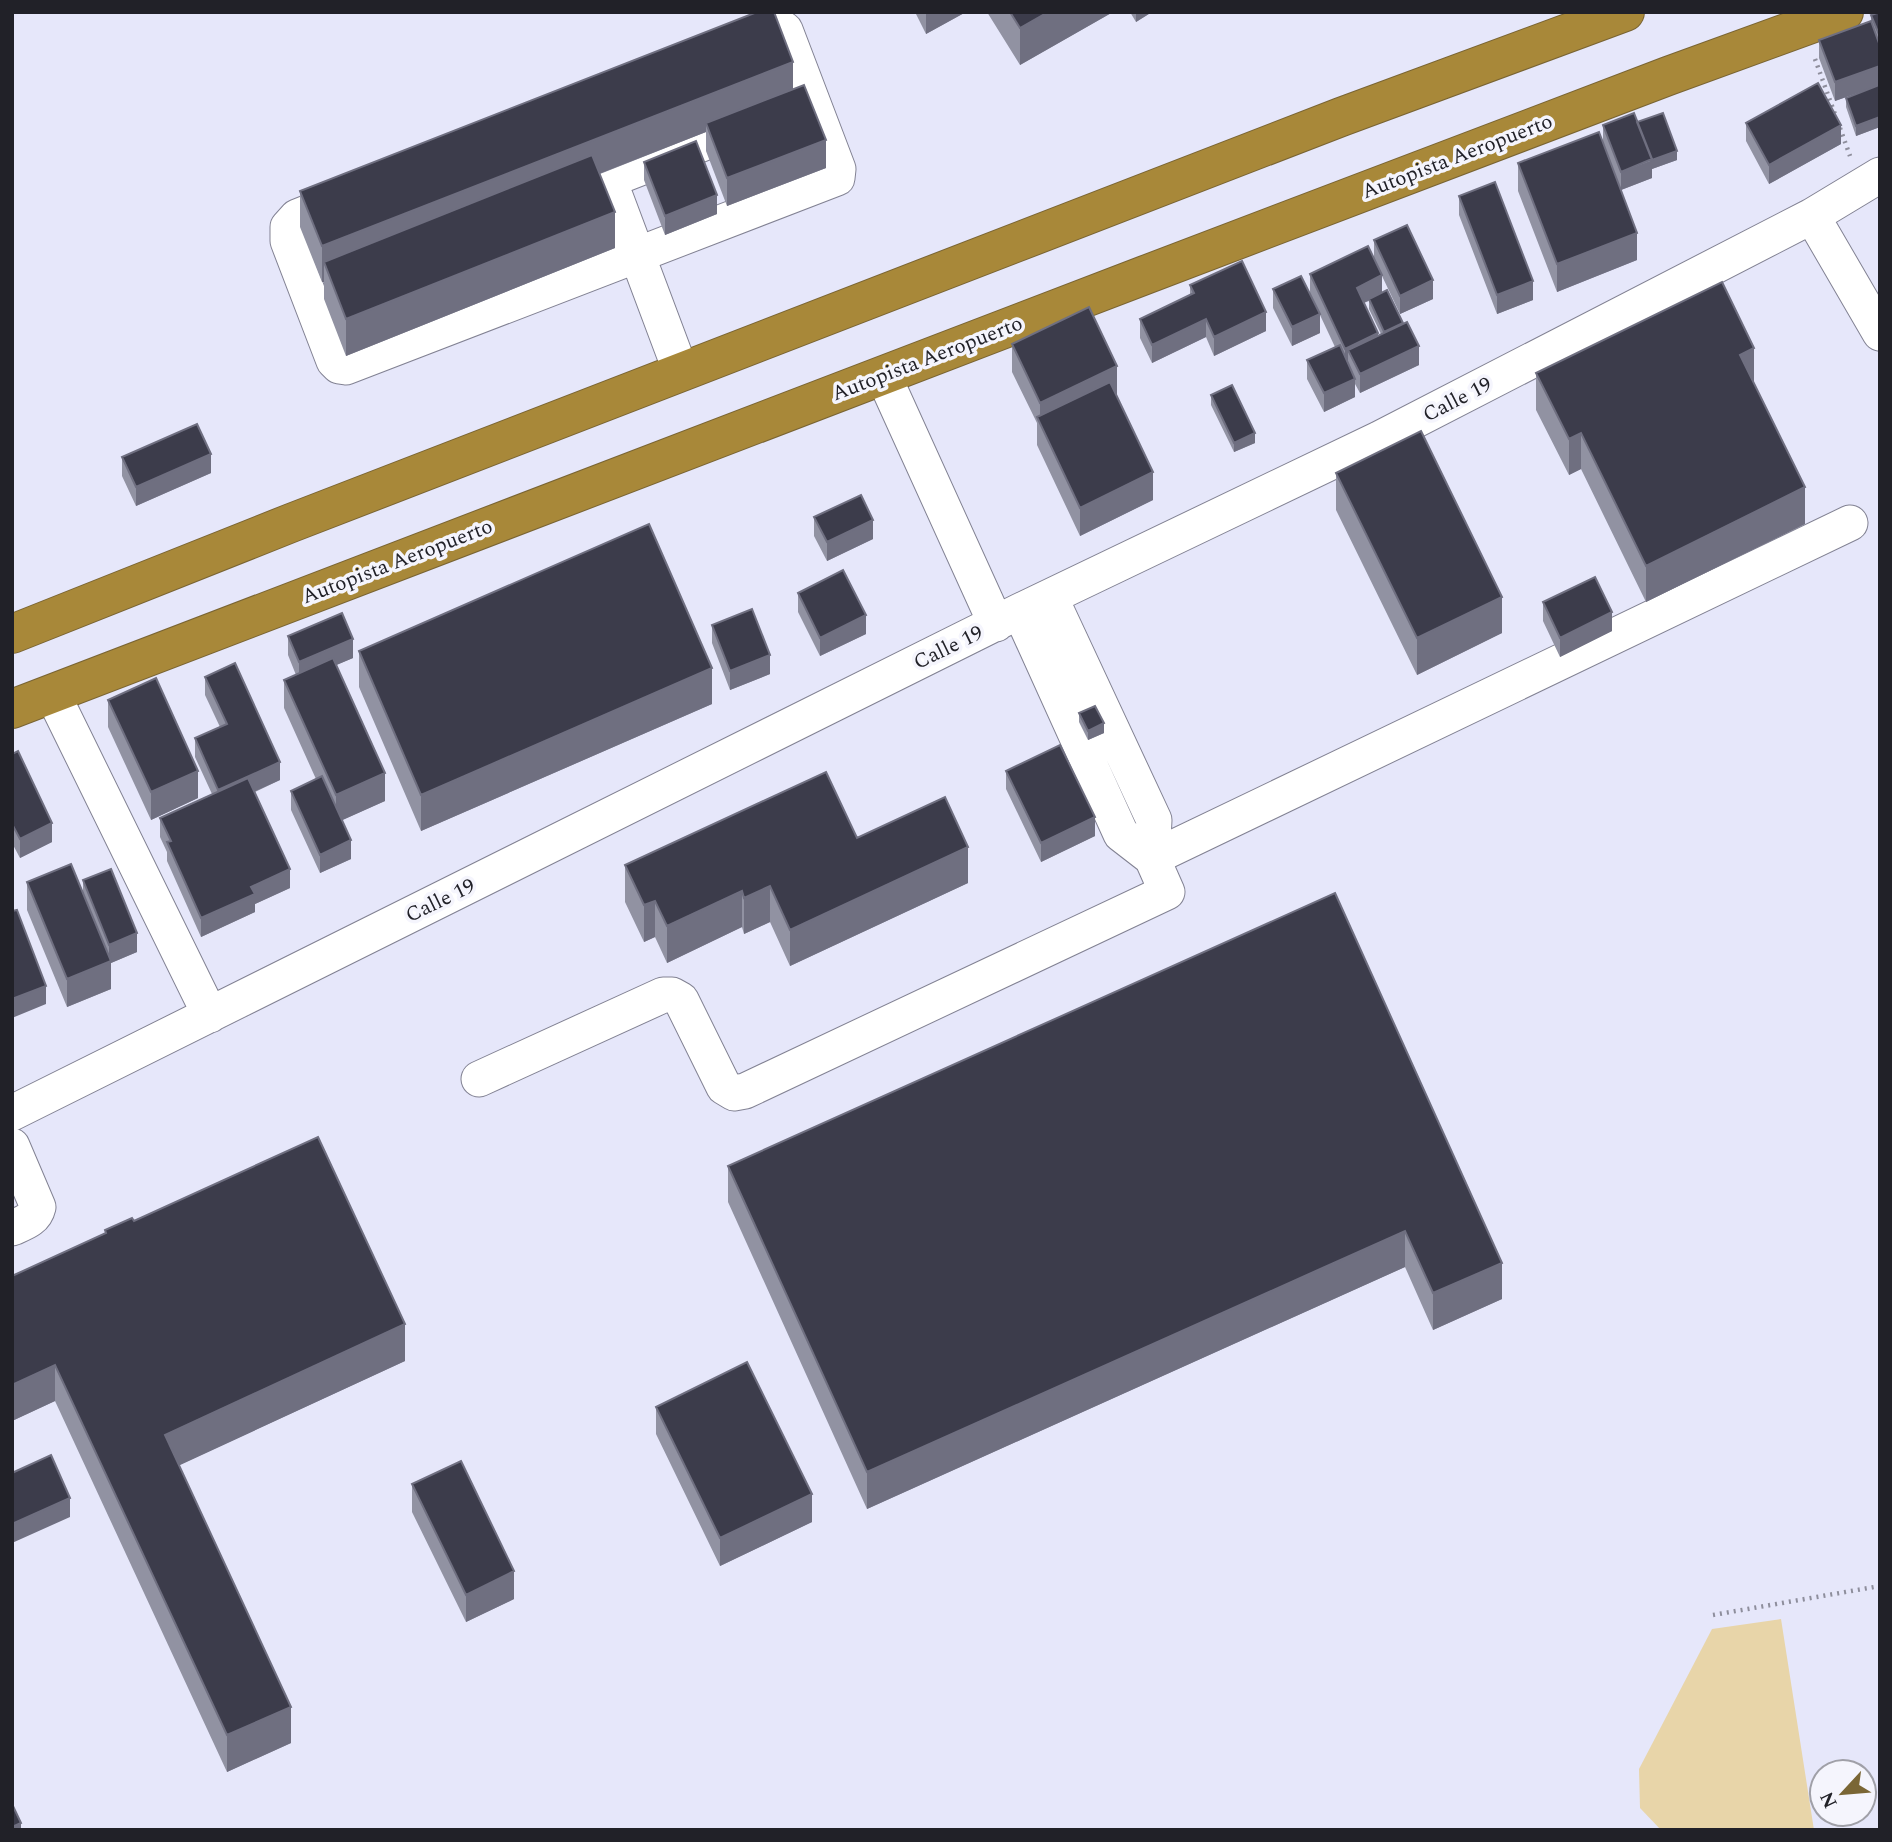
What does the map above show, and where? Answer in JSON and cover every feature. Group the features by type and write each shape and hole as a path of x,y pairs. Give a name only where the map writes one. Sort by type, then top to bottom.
{"highway":[{"path":"12,634 304,518 1329,122 1625,12"},
{"name":"Autopista Aeropuerto","path":"12,709 883,374 1844,12"}],"street":[{"path":"778,24 785,30 791,109 838,169 836,178 346,367 339,366 334,360 322,291 288,241 288,226 297,217 778,24"},
{"path":"531,211 791,109"},
{"path":"609,180 681,372"},
{"name":"Calle 19","path":"12,1113 1022,610 1379,439 1812,216 1870,181"},
{"path":"1812,216 1880,333"},
{"path":"479,1079 663,995 673,995 681,1000 724,1087 734,1093 745,1091 1167,892 1152,858 1121,834 1022,610 883,374"},
{"path":"1152,858 1850,523"},
{"path":"52,693 209,1015"},
{"path":"12,1146 38,1207 30,1219 12,1228"}],"path":[{"path":"1803,27 1870,181"},
{"path":"1713,1615 1880,1587"}],"shaded area":[{"path":"1781,1619 1808,1792 1808,1828 1814,1830 1661,1830 1640,1808 1639,1769 1712,1629"}],"building":[{"path":"757,12 774,12 793,62 322,246 300,191"},
{"path":"1010,12 1048,12 1020,28"},
{"path":"1880,12 1880,37 1871,15"},
{"path":"1871,21 1880,46 1880,66 1835,82 1819,40"},
{"path":"1818,83 1841,125 1769,165 1746,123"},
{"path":"804,85 826,140 727,178 706,123"},
{"path":"1879,85 1880,117 1856,126 1846,98"},
{"path":"1634,113 1652,159 1621,172 1603,125"},
{"path":"1663,113 1677,151 1652,160 1637,122"},
{"path":"1599,132 1637,233 1557,264 1518,163"},
{"path":"696,141 717,195 665,216 644,162"},
{"path":"592,155 615,212 346,319 324,262"},
{"path":"1495,182 1533,281 1497,295 1459,196"},
{"path":"1407,225 1433,280 1400,296 1374,240"},
{"path":"1368,246 1382,275 1357,288 1378,333 1345,349 1310,274"},
{"path":"1242,261 1266,312 1214,337 1206,319 1152,345 1140,319 1194,293 1190,285"},
{"path":"1301,276 1320,314 1292,327 1273,289"},
{"path":"1722,282 1754,348 1740,355 1805,487 1646,566 1581,433 1569,439 1536,373"},
{"path":"1387,290 1403,323 1384,332 1369,299"},
{"path":"1089,307 1117,366 1040,403 1012,344"},
{"path":"1407,322 1419,346 1360,374 1348,350"},
{"path":"1340,345 1355,379 1324,393 1307,360"},
{"path":"1110,382 1153,472 1080,508 1037,417"},
{"path":"1232,385 1255,433 1234,443 1211,395"},
{"path":"197,424 211,454 136,487 122,457"},
{"path":"1421,431 1502,597 1417,638 1336,473"},
{"path":"861,495 873,520 827,542 814,517"},
{"path":"649,524 712,668 421,795 359,651"},
{"path":"843,570 866,615 820,638 798,593"},
{"path":"1595,577 1612,612 1560,638 1543,602"},
{"path":"752,609 770,655 730,671 712,625"},
{"path":"342,613 353,639 299,662 288,636"},
{"path":"333,658 385,773 336,795 284,680"},
{"path":"235,663 280,762 218,790 195,738 227,724 205,677"},
{"path":"156,678 198,771 151,792 108,700"},
{"path":"1095,706 1104,723 1088,731 1079,713"},
{"path":"1060,745 1095,817 1041,843 1006,771"},
{"path":"18,751 52,823 20,839 12,824 12,754"},
{"path":"826,772 857,838 945,797 968,847 790,930 770,886 744,898 742,891 667,926 655,901 644,905 625,865"},
{"path":"322,776 351,840 320,855 291,791"},
{"path":"248,778 290,869 251,887 255,894 201,918 167,842 171,841 160,818"},
{"path":"71,864 111,961 67,979 27,882"},
{"path":"111,869 137,933 109,945 83,880"},
{"path":"1335,893 1502,1263 1433,1293 1405,1231 867,1472 728,1166"},
{"path":"17,910 46,986 12,999 12,911"},
{"path":"318,1137 405,1324 165,1435 291,1707 227,1735 55,1365 12,1385 12,1276 106,1233 105,1230 132,1218 134,1221"},
{"path":"747,1362 812,1494 720,1538 656,1407"},
{"path":"51,1455 70,1498 12,1524 12,1473"},
{"path":"461,1461 514,1571 466,1595 412,1484"},
{"path":"12,1804 21,1823 12,1827"}]}
